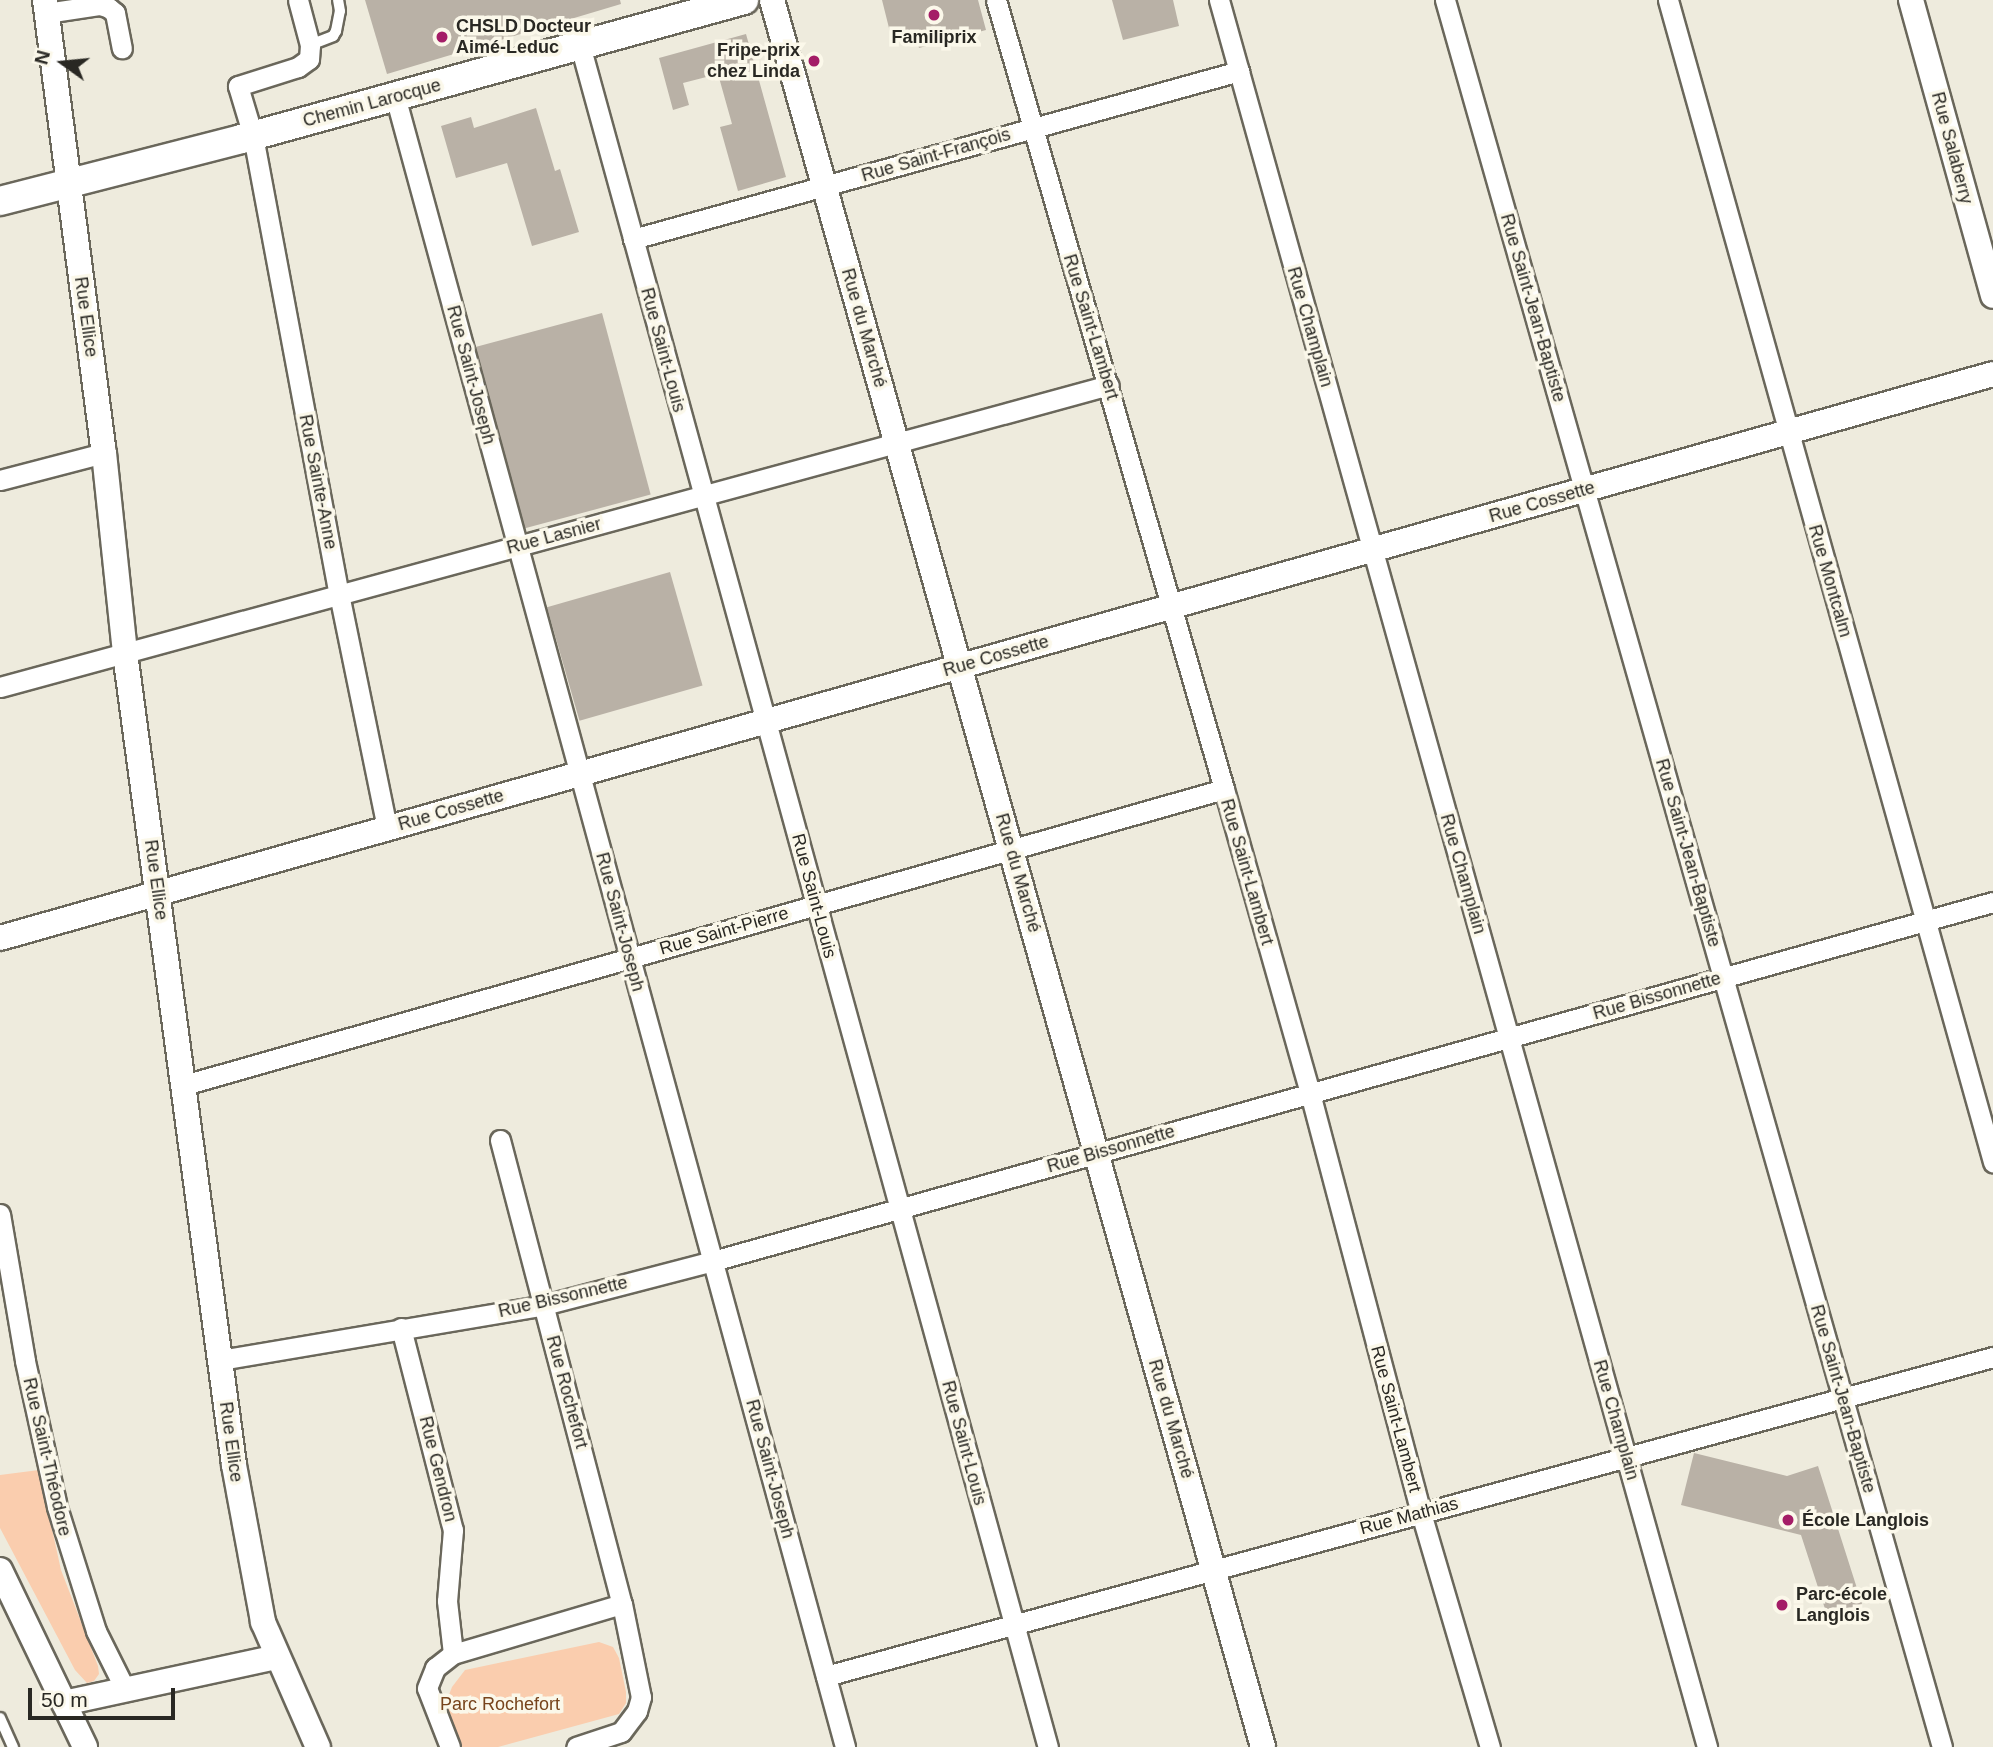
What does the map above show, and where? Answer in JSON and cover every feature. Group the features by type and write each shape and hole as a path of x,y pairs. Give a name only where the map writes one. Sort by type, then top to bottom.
{"main road":[{"name":"Chemin Larocque","path":"0,201 253,135 744,0"}],"street":[{"path":"298,0 310,45"},
{"name":"Rue du Marché","path":"772,0 1263,1747"},
{"name":"Rue Saint-Lambert","path":"996,0 1031,128 1109,385 1310,1093 1421,1513 1490,1747"},
{"name":"Rue Champlain","path":"1219,0 1707,1747"},
{"name":"Rue Saint-Jean-Baptiste","path":"1445,0 1942,1747"},
{"name":"Rue Montcalm","path":"1668,0 1993,1162"},
{"name":"Rue Salaberry","path":"1911,0 1993,296"},
{"path":"46,7 100,5 109,8 115,13 122,48"},
{"name":"Rue Ellice","path":"46,7 104,453 125,653 220,1360 256,1595 277,1657 318,1747"},
{"name":"Rue Sainte-Anne","path":"310,45 309,59 298,67 238,86 253,135 339,594 387,828"},
{"name":"Rue Saint-Louis","path":"580,45 1048,1747"},
{"name":"Rue Saint-François","path":"633,239 1239,71"},
{"name":"Rue Saint-Joseph","path":"395,96 845,1747"},
{"name":"Rue Cossette","path":"0,938 1993,374"},
{"name":"Rue Lasnier","path":"0,687 1109,385"},
{"path":"0,480 104,453"},
{"name":"Rue Saint-Pierre","path":"184,1085 1224,789"},
{"name":"Rue Bissonnette","path":"220,1360 544,1305 713,1261 1993,902"},
{"name":"Rue Rochefort","path":"500,1140 622,1604 640,1686 638,1711 621,1732 576,1747"},
{"name":"Rue Saint-Théodore","path":"0,1214 24,1361 57,1507 91,1618 126,1691"},
{"name":"Rue Gendron","path":"401,1328 453,1530 447,1601 453,1654"},
{"name":"Rue Mathias","path":"826,1675 1993,1357"},
{"path":"0,1570 86,1747"},
{"path":"450,1747 427,1688 435,1668 453,1654 622,1604"},
{"path":"64,1703 277,1657"}],"lane":[{"path":"310,45 332,36 336,31 340,11 338,0"},
{"path":"0,1718 13,1747"}],"green space":[{"path":"39,1470 61,1570 98,1666 99,1674 94,1681 87,1683 75,1670 0,1528 0,1475"},
{"name":"Parc Rochefort","path":"599,1642 613,1647 619,1658 626,1703 619,1714 498,1747 460,1747 452,1735 445,1705 452,1687 465,1670"}],"building":[{"name":"CHSLD Docteur Aimé-Leduc","path":"365,0 620,0 621,4 387,74"},
{"name":"Familiprix","path":"882,0 978,0 986,30 919,48 914,30 891,36"},
{"path":"1112,0 1173,0 1179,26 1123,40"},
{"path":"746,34 786,177 738,191 720,127 732,124 718,74 683,83 689,105 673,110 659,58"},
{"path":"536,108 555,171 560,169 579,232 532,246 507,163 456,178 441,126 471,117 474,128"},
{"path":"602,313 651,495 524,528 475,347"},
{"path":"670,572 703,685 579,721 547,607"},
{"name":"École Langlois","path":"1694,1453 1787,1476 1818,1466 1862,1604 1827,1615 1801,1535 1681,1505"}],"place":[{"name":"Familiprix","path":"934,15"},
{"name":"CHSLD Docteur Aimé-Leduc","path":"442,37"},
{"name":"Fripe-prix chez Linda","path":"814,61"},
{"name":"École Langlois","path":"1788,1520"},
{"name":"Parc-école Langlois","path":"1782,1605"}]}
